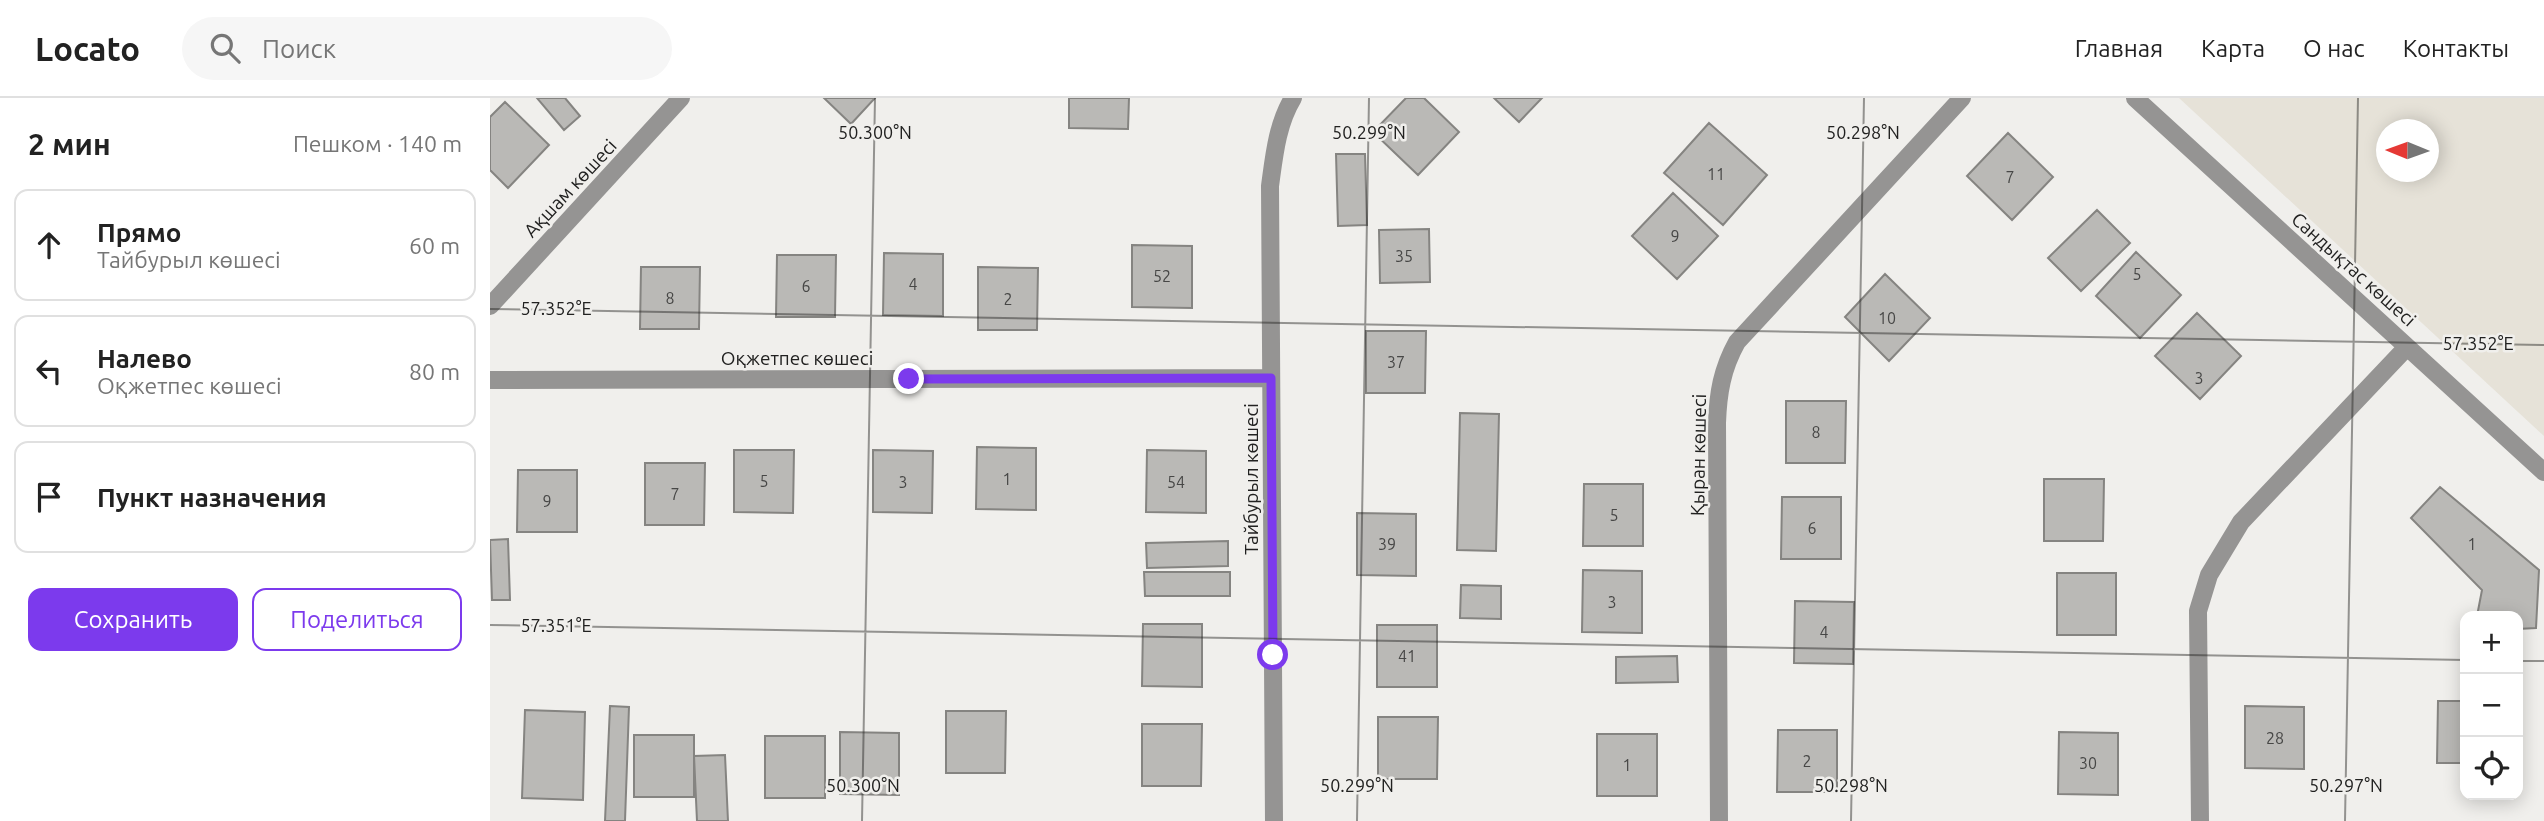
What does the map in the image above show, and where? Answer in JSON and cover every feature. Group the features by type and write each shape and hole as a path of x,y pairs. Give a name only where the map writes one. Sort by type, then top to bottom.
{"street":[{"name":"Ақшам көшесі","path":"490,306 681,98"},
{"name":"Тайбурыл көшесі","path":"1274,821 1270,186 1275,147 1293,98"},
{"name":"Қыран көшесі","path":"1719,821 1717,423 1718,390 1728,358 1737,342 1962,98"},
{"name":"Сандықтас көшесі","path":"2135,98 2544,472"},
{"path":"2200,821 2198,611 2209,575 2241,522 2407,346"},
{"name":"Оқжетпес көшесі","path":"490,380 1271,378"}],"shaded area":[{"path":"2179,98 2544,98 2544,436"}],"building":[{"path":"537,98 565,98 580,116 564,130"},
{"path":"824,98 875,98 851,124"},
{"path":"1069,98 1129,98 1128,129 1069,128"},
{"path":"1406,98 1424,98 1459,132 1418,175 1373,132"},
{"path":"1494,98 1542,98 1519,122"},
{"path":"505,102 549,145 508,188 490,170 490,117"},
{"path":"1709,123 1767,175 1723,225 1664,173"},
{"path":"2008,133 2053,177 2012,220 1967,176"},
{"path":"1336,154 1365,154 1367,225 1338,226"},
{"path":"1673,193 1718,236 1677,279 1632,236"},
{"path":"2097,210 2130,243 2081,291 2048,258"},
{"path":"1429,229 1430,282 1380,283 1379,230"},
{"path":"1132,245 1192,246 1192,308 1132,307"},
{"path":"2136,252 2181,295 2140,338 2096,296"},
{"path":"884,253 943,254 943,316 883,315"},
{"path":"777,255 836,255 835,317 776,317"},
{"path":"641,267 700,267 699,329 640,329"},
{"path":"978,267 1038,268 1037,330 978,330"},
{"path":"1885,274 1930,318 1889,361 1845,317"},
{"path":"2197,313 2241,356 2200,399 2155,356"},
{"path":"1366,331 1426,331 1425,393 1366,393"},
{"path":"1786,401 1846,401 1845,463 1786,463"},
{"path":"1460,413 1499,414 1496,551 1457,550"},
{"path":"977,447 1036,448 1036,510 976,509"},
{"path":"734,450 794,450 793,513 734,512"},
{"path":"873,450 933,451 932,513 873,512"},
{"path":"1147,450 1206,451 1206,513 1146,512"},
{"path":"645,463 705,463 704,525 645,525"},
{"path":"518,470 577,470 577,532 517,532"},
{"path":"2044,479 2104,479 2103,541 2044,541"},
{"path":"1584,484 1643,484 1643,546 1583,546"},
{"path":"2440,487 2539,570 2536,628 2523,629 2523,611 2478,611 2482,590 2411,518"},
{"path":"1782,497 1841,497 1841,559 1781,559"},
{"path":"1357,513 1416,514 1416,576 1357,575"},
{"path":"508,539 510,600 492,600 490,540"},
{"path":"1228,541 1228,566 1147,568 1146,543"},
{"path":"1583,570 1642,571 1642,633 1582,632"},
{"path":"1144,572 1230,572 1230,596 1145,596"},
{"path":"2057,573 2116,573 2116,635 2057,635"},
{"path":"1461,585 1501,586 1501,619 1460,618"},
{"path":"1795,601 1854,602 1853,664 1794,663"},
{"path":"1143,624 1202,624 1202,687 1142,686"},
{"path":"1377,625 1437,625 1437,687 1377,687"},
{"path":"1677,656 1678,682 1616,683 1616,657"},
{"path":"2438,701 2460,701 2460,763 2437,763"},
{"path":"610,706 629,707 625,821 605,821"},
{"path":"2245,706 2304,707 2304,769 2245,768"},
{"path":"525,710 585,712 583,800 522,798"},
{"path":"946,711 1006,711 1005,773 946,773"},
{"path":"1378,717 1438,717 1437,779 1378,779"},
{"path":"1142,724 1202,724 1201,786 1142,786"},
{"path":"1778,730 1837,730 1837,792 1777,792"},
{"path":"840,732 899,733 899,795 840,794"},
{"path":"2059,732 2118,733 2118,795 2058,794"},
{"path":"1597,734 1657,734 1657,796 1597,796"},
{"path":"634,735 694,735 694,797 634,797"},
{"path":"765,736 825,736 825,798 765,798"},
{"path":"725,755 728,821 697,821 694,756"}],"route":[{"path":"909,379 1271,378 1273,655"}]}
